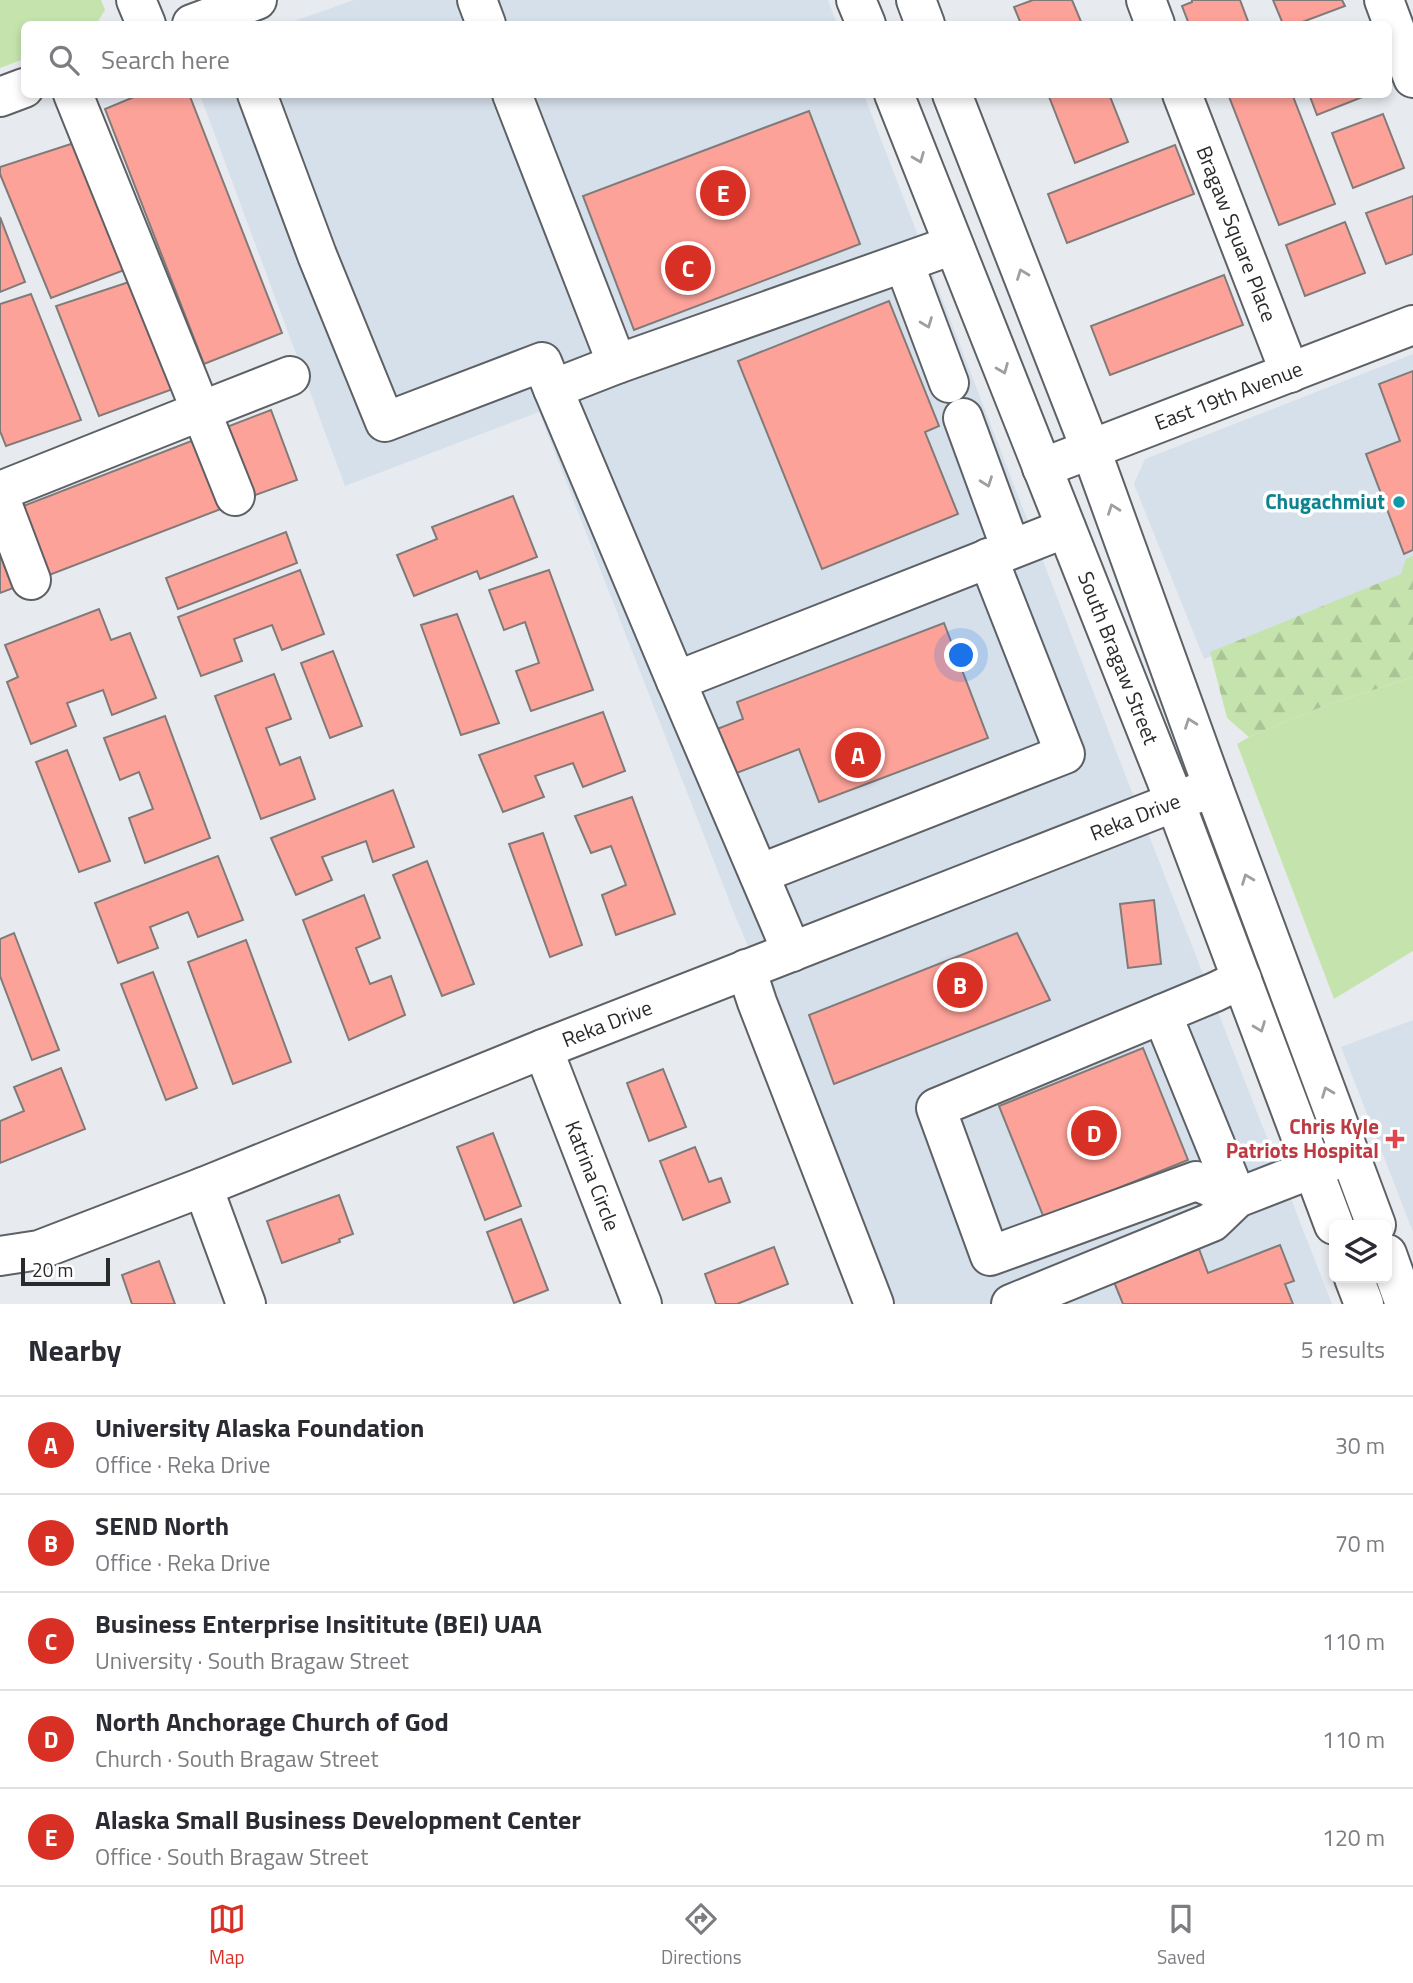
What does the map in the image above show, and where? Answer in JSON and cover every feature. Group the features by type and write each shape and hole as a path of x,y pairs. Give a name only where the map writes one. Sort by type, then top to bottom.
{"street":[{"path":"136,0 145,21"},
{"path":"200,21 257,0"},
{"path":"477,0 485,21"},
{"path":"856,0 865,21"},
{"path":"916,0 924,21"},
{"path":"1146,0 1154,21"},
{"path":"1384,0 1392,21"},
{"path":"1392,22 1413,78"},
{"path":"0,97 21,89"},
{"path":"75,98 234,496"},
{"path":"258,98 312,242 385,422 542,362 792,952"},
{"path":"513,98 617,364"},
{"name":"South Bragaw Street","path":"896,98 1175,802 1332,1220"},
{"name":"South Bragaw Street","path":"955,98 1091,450 1374,1220"},
{"name":"Bragaw Square Place","path":"1184,98 1290,373"},
{"path":"553,389 953,245"},
{"path":"759,874 1065,754 1000,553 956,400 904,263"},
{"name":"East 19th Avenue","path":"1042,468 1413,325"},
{"path":"0,491 290,376"},
{"path":"0,498 31,580"},
{"path":"676,681 1066,528"},
{"name":"Reka Drive","path":"0,1256 39,1250 203,1187 746,969 1213,787"},
{"path":"746,969 874,1304"},
{"path":"1237,1198 1196,1181 990,1256 936,1108 1242,979"},
{"path":"1162,1014 1237,1198"},
{"name":"Katrina Circle","path":"544,1049 642,1304"},
{"path":"1012,1304 1062,1295 1212,1222 1237,1198 1350,1154"},
{"path":"203,1187 246,1304"},
{"path":"1392,1268 1405,1304"},
{"path":"1356,1283 1364,1304"}],"shaded area":[{"path":"354,0 828,0 836,21 294,21"},
{"path":"201,98 865,98 1332,1304 891,1304 770,997 736,918 539,412 345,486"},
{"path":"1413,354 1413,578 1204,659 1134,484 1145,459"},
{"name":"Chris Kyle Patriots Hospital","path":"1413,1020 1413,1232 1341,1047"}],"green space":[{"path":"0,0 101,0 105,10 98,21 21,21 21,60 0,68"},
{"path":"1413,556 1413,677 1324,706 1249,737 1227,718 1210,652 1401,574 1406,559"},
{"path":"1413,677 1413,951 1334,999 1237,744 1324,706"}],"building":[{"path":"1033,0 1072,0 1081,21 1020,21 1014,7"},
{"path":"1240,0 1248,21 1188,21 1182,6 1192,2"},
{"path":"1273,0 1342,0 1345,6 1305,21 1282,21"},
{"path":"131,98 191,98 282,333 204,364 105,109"},
{"path":"1050,98 1111,98 1128,142 1075,163"},
{"path":"1230,98 1294,98 1335,204 1279,225"},
{"path":"1311,98 1360,98 1317,115"},
{"path":"809,111 860,244 634,330 583,196"},
{"path":"1383,114 1404,168 1353,188 1332,133"},
{"path":"77,142 127,269 51,298 0,174 0,167"},
{"path":"1175,145 1194,194 1067,243 1048,194"},
{"path":"1413,196 1413,254 1386,264 1366,213"},
{"path":"0,217 25,282 0,292"},
{"path":"1345,222 1365,273 1305,296 1286,245"},
{"path":"1224,275 1243,325 1110,375 1091,326"},
{"path":"132,281 173,389 99,416 56,306"},
{"path":"31,294 81,420 6,446 0,431 0,304"},
{"path":"889,301 939,426 925,432 958,514 822,569 738,361"},
{"name":"Chugachmiut","path":"1413,371 1413,550 1404,554 1366,454 1400,441 1379,384"},
{"path":"271,410 297,480 250,497 224,428"},
{"path":"194,440 221,509 44,577 18,508"},
{"path":"513,496 537,557 480,579 477,571 414,596 397,555 437,539 432,527"},
{"path":"286,532 297,563 178,609 166,578"},
{"path":"0,546 16,587 0,593"},
{"path":"300,570 324,634 282,650 272,625 234,639 242,661 201,676 178,617"},
{"path":"549,570 593,690 531,711 516,671 539,663 525,622 504,630 489,590"},
{"path":"99,609 111,640 130,633 156,698 112,715 103,690 67,703 76,726 31,744 7,682 18,677 5,645"},
{"path":"457,614 499,723 461,735 421,625"},
{"path":"944,623 988,738 819,802 799,749 734,774 717,729 743,719 737,702"},
{"path":"333,651 362,726 330,738 301,663"},
{"path":"274,674 291,719 266,728 280,765 300,757 315,799 261,819 215,696"},
{"path":"603,712 625,771 583,787 573,763 535,776 544,797 503,812 479,755"},
{"path":"165,716 210,838 145,863 129,818 153,809 139,772 120,780 104,738"},
{"path":"67,750 110,861 79,872 36,762"},
{"path":"393,790 414,847 373,862 366,841 322,857 332,880 296,895 271,838"},
{"path":"632,797 675,914 616,935 602,895 626,885 611,846 591,853 575,816"},
{"path":"543,833 582,945 550,957 509,844"},
{"path":"218,856 243,920 198,937 188,912 150,927 158,948 118,963 95,903"},
{"path":"427,861 474,984 442,996 393,875"},
{"path":"364,895 380,938 356,948 370,984 391,976 405,1015 349,1040 303,920"},
{"path":"1154,900 1161,964 1128,968 1120,904"},
{"path":"14,933 59,1050 32,1060 0,976 0,939"},
{"path":"1017,933 1050,1000 834,1084 809,1015"},
{"path":"246,940 291,1062 233,1084 188,962"},
{"path":"153,972 197,1088 166,1100 121,984"},
{"path":"1143,1048 1188,1160 1044,1218 999,1106"},
{"path":"61,1068 85,1129 0,1163 0,1121 24,1111 14,1087"},
{"path":"663,1069 686,1127 649,1141 627,1083"},
{"path":"493,1133 521,1206 485,1220 457,1147"},
{"path":"695,1147 709,1182 721,1178 730,1202 683,1220 660,1161"},
{"path":"339,1195 353,1234 339,1239 340,1242 282,1263 267,1221"},
{"path":"521,1219 548,1290 514,1303 487,1232"},
{"path":"1280,1245 1294,1281 1285,1284 1293,1304 1123,1304 1114,1282 1199,1249 1208,1273"},
{"path":"774,1247 788,1284 737,1304 716,1304 705,1274"},
{"path":"159,1261 175,1304 132,1304 122,1275"}],"place":[{"name":"Alaska Small Business Development Center","path":"723,193"},
{"name":"Business Enterprise Insititute (BEI) UAA","path":"688,268"},
{"name":"Chugachmiut","path":"1399,502"},
{"name":"University Alaska Foundation","path":"858,755"},
{"name":"SEND North","path":"960,985"},
{"name":"North Anchorage Church of God","path":"1094,1133"},
{"name":"Chris Kyle Patriots Hospital","path":"1395,1139"}]}
